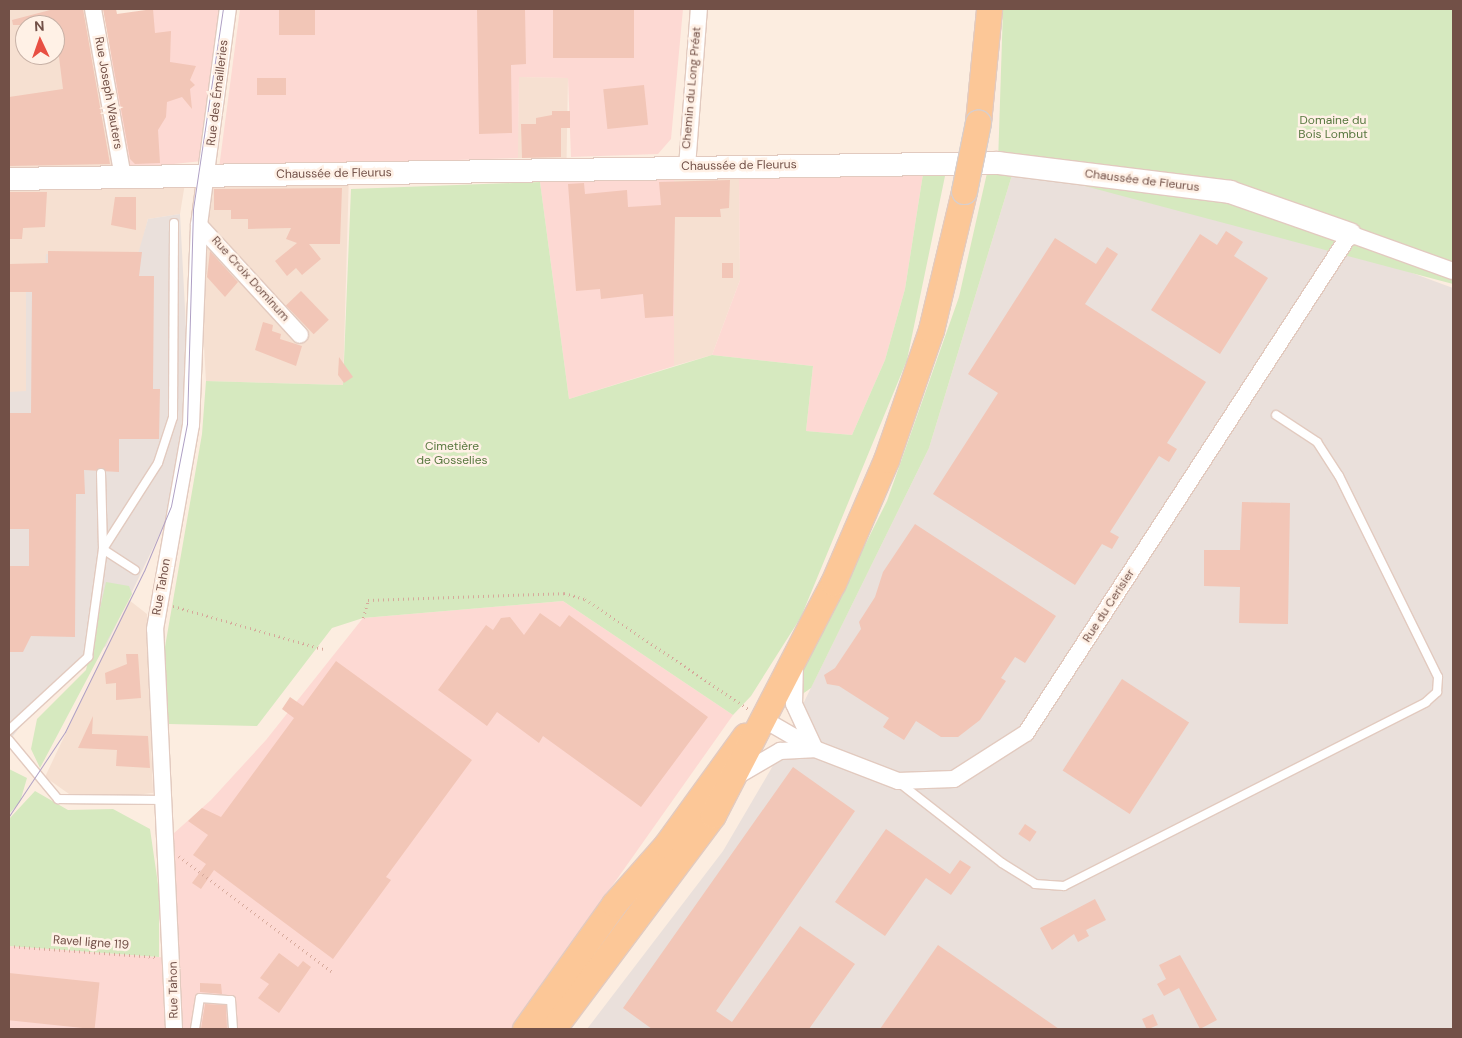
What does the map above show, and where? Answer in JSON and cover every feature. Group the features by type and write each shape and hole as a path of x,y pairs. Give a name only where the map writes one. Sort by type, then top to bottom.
{"main road":[{"path":"553,1029 713,815 736,777 795,656 886,460 931,330 964,191 978,122 989,9"},
{"name":"Chaussée de Fleurus","path":"9,180 998,163 1230,192 1350,234"},
{"path":"525,1029 734,747 763,719"}],"street":[{"name":"Rue Joseph Wauters","path":"93,9 124,178"},
{"name":"Rue des Émailleries","path":"206,176 228,9"},
{"name":"Chemin du Long Préat","path":"686,167 699,9"},
{"name":"Rue Tahon","path":"174,1029 173,958 157,601 190,425 199,225 206,176"},
{"name":"Rue Croix Dominum","path":"199,225 300,335"},
{"name":"Chaussée de Fleurus","path":"1350,234 1453,271"},
{"name":"Rue du Cerisier","path":"763,719 815,750 898,781 954,780 1026,733 1350,234"},
{"path":"736,777 780,751 815,750 794,704 795,656"}],"lane":[{"path":"103,549 158,463 173,417 174,223"},
{"path":"898,781 1002,863 1035,884 1064,886 1426,702 1437,692 1435,668 1339,476 1317,442 1276,415"},
{"path":"9,730 88,657 103,549 101,473"},
{"path":"103,549 135,570"},
{"path":"9,740 58,798 165,800"},
{"path":"195,1029 200,998 231,1000 233,1029"}],"path":[{"path":"363,618 368,600 564,593 585,599 763,719"},
{"path":"157,601 323,649"},
{"path":"168,848 334,973"},
{"name":"Ravel ligne 119","path":"9,946 173,958"}],"shaded area":[{"path":"9,9 93,9 123,177 186,177 180,214 148,219 139,254 47,254 45,279 26,278 26,392 9,392"},
{"path":"152,9 223,9 202,161 126,169 109,40 154,33"},
{"path":"240,9 683,9 671,139 658,154 571,157 568,78 519,77 518,158 219,168"},
{"path":"519,77 568,78 567,159 518,158"},
{"path":"207,167 349,173 343,385 206,381 200,276"},
{"path":"923,174 905,289 885,360 852,435 806,431 813,366 712,355 740,280 739,179"},
{"path":"1012,175 1230,206 1453,288 1453,1029 587,1029 723,851 771,769 929,448"},
{"path":"674,179 739,179 740,280 712,355 674,366"},
{"path":"674,179 674,366 569,399 540,182"},
{"path":"180,214 191,422 164,525 106,646 46,694 9,741 9,392 26,391 26,278 45,278 46,254 138,254 148,219"},
{"path":"129,600 147,614 153,793 79,801 45,777"},
{"path":"563,601 733,715 511,1029 9,1029 9,946 171,958 173,834 211,800 266,740 363,618"}],"green space":[{"name":"Domaine du Bois Lombut","path":"1003,9 1453,9 1453,284 998,163"},
{"path":"987,173 1012,175 929,448 811,688 801,695 795,685 887,501 959,297"},
{"name":"Cimetière de Gosselies","path":"923,174 945,176 907,360 801,617 751,696 733,715 563,601 363,618 332,628 257,726 169,724 162,664 202,434 206,381 343,385 351,189 540,182 569,399 712,355 813,366 806,431 852,435 885,360 905,289"},
{"path":"106,582 129,586 132,594 40,768 31,749 37,719 86,670"},
{"path":"9,769 27,778 20,802 9,814"},
{"path":"35,791 68,810 113,809 150,829 159,891 159,957 9,946 9,819"}],"building":[{"path":"54,9 83,9 110,164 9,166 9,97 63,89 60,65 65,65 65,15 31,15"},
{"path":"103,9 116,9 117,14 153,9 155,33 171,31 170,62 196,66 190,80 195,85 190,89 192,109 182,97 167,102 166,117 158,130 160,163 135,164 130,159"},
{"path":"279,9 315,9 315,35 279,35"},
{"path":"477,9 525,9 526,64 511,65 512,133 479,134"},
{"path":"553,9 634,9 634,58 553,58"},
{"path":"257,78 286,78 286,95 257,95"},
{"path":"644,85 648,125 607,129 603,89"},
{"path":"552,111 570,111 570,128 561,128 561,157 522,158 521,124 536,124 536,118 552,115"},
{"path":"730,180 729,208 720,209 721,217 675,217 673,316 645,318 643,294 601,299 600,289 576,291 568,184 584,183 585,194 627,190 628,207 661,205 659,182"},
{"path":"342,188 340,244 309,244 321,259 302,275 296,268 287,276 275,261 297,243 286,239 291,228 248,229 248,219 231,219 231,210 214,210 214,189"},
{"path":"9,192 47,192 45,227 23,228 22,239 9,239"},
{"path":"115,197 136,197 136,230 111,225"},
{"path":"1226,231 1243,242 1234,256 1268,278 1220,354 1151,310 1200,234 1217,245"},
{"path":"1055,238 1096,264 1107,247 1118,254 1085,304 1206,382 1167,443 1177,449 1169,462 1159,456 1110,532 1119,537 1112,549 1102,544 1075,585 933,494 998,393 968,374"},
{"path":"48,251 142,252 139,276 154,276 153,389 160,389 159,439 119,439 119,472 84,470 85,494 76,494 75,637 31,636 23,652 9,652 9,566 29,566 29,529 9,529 9,413 31,413 32,292 9,292 9,264 48,263"},
{"path":"210,251 238,282 225,297 207,277"},
{"path":"722,263 733,263 733,278 722,278"},
{"path":"301,291 329,320 314,334 286,306"},
{"path":"263,322 273,325 272,331 281,334 280,339 302,346 296,366 255,350"},
{"path":"339,357 353,377 344,383 338,375"},
{"path":"1242,502 1290,503 1288,624 1239,623 1240,587 1204,586 1204,550 1240,550"},
{"path":"915,524 1056,616 1025,663 1015,657 1001,678 1006,681 980,720 958,737 941,737 916,721 904,740 883,727 889,718 839,686 827,684 824,675 835,668 861,629 859,622 875,597 883,572"},
{"path":"540,613 560,627 569,615 708,717 641,807 543,736 539,743 497,712 487,726 438,690 486,625 493,630 501,618 510,617 524,635"},
{"path":"126,654 138,654 141,698 116,700 116,683 106,684 105,673 127,664"},
{"path":"336,661 472,760 386,877 391,880 333,959 214,870 201,889 192,883 206,864 193,855 208,835 188,821 202,808 221,817 294,718 282,709 290,697 303,706"},
{"path":"1122,679 1189,723 1130,814 1063,770"},
{"path":"93,716 92,734 148,736 150,768 116,766 117,750 78,748"},
{"path":"793,767 855,811 716,1011 732,1022 800,926 855,964 809,1029 652,1029 623,1008"},
{"path":"1025,824 1037,832 1030,842 1018,834"},
{"path":"886,829 950,874 960,860 971,867 951,895 926,878 885,936 835,902"},
{"path":"1095,899 1106,920 1086,930 1089,936 1078,942 1074,934 1052,950 1040,928"},
{"path":"938,945 1059,1029 880,1029"},
{"path":"279,953 298,967 303,961 311,967 279,1013 258,998 269,984 260,978"},
{"path":"1180,955 1217,1020 1200,1029 1179,988 1164,996 1157,984 1166,979 1159,965"},
{"path":"9,973 100,983 95,1029 9,1020"},
{"path":"200,983 221,984 222,994 200,992"},
{"path":"205,1004 226,1005 227,1029 201,1029"},
{"path":"1153,1014 1158,1025 1147,1029 1142,1019"}],"tram line":[{"path":"9,816 65,732 144,571 171,506 187,424 193,209 223,9"}]}
